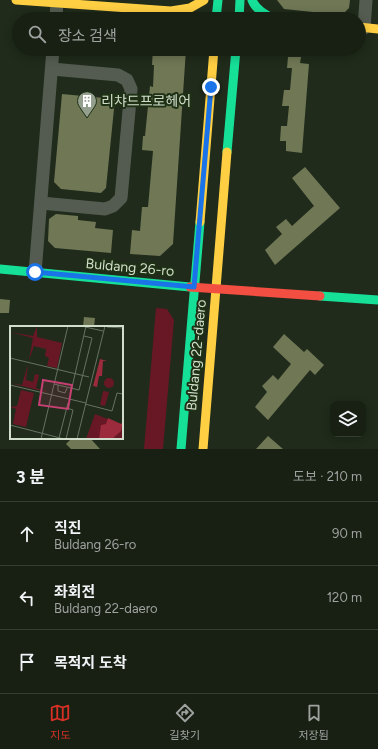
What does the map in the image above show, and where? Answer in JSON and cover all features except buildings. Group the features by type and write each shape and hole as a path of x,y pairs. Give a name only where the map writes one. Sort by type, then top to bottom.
{"main road":[{"path":"16,0 171,11 190,8 204,0"},
{"path":"217,12 218,0"},
{"path":"239,12 240,0"},
{"path":"252,0 262,12"},
{"path":"366,28 378,29"},
{"path":"205,56 204,73 211,87"},
{"name":"Buldang 22-daero","path":"181,449 213,56"},
{"name":"Buldang 22-daero","path":"203,449 235,56"},
{"path":"233,86 244,76"},
{"name":"Buldang 26-ro","path":"0,269 194,287 378,300"}],"street":[{"path":"364,12 366,0"},
{"path":"56,12 57,2"},
{"path":"35,272 53,56"},
{"path":"41,203 105,209 113,206 121,198 131,89 127,80 118,75 52,69"}],"shaded area":[{"path":"156,308 167,309 174,320 163,449 144,449"}],"traffic: fast":[{"path":"217,12 218,0"},
{"path":"239,12 240,0"},
{"path":"252,0 261,12"},
{"path":"227,152 235,56"},
{"path":"181,449 200,222"},
{"path":"0,269 190,287"},
{"path":"320,296 378,300"}],"traffic: slow":[{"path":"16,0 171,11 190,8 204,0"},
{"path":"366,28 378,29"},
{"path":"200,222 213,56"},
{"path":"203,449 227,152"}],"traffic: jam":[{"path":"190,287 320,296"}],"place":[{"name":"리챠드프로헤어","path":"87,118"}],"route":[{"path":"35,272 194,287 211,87"}]}
